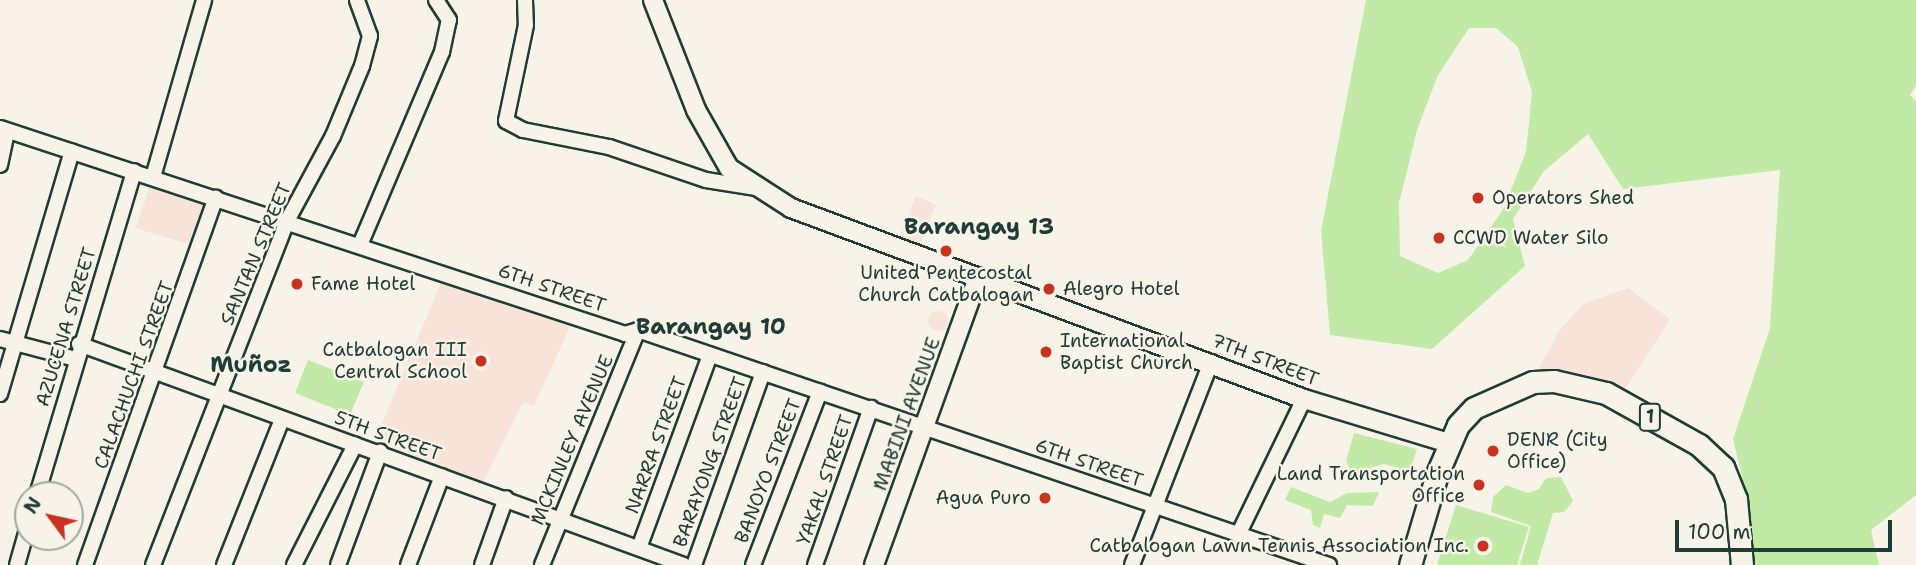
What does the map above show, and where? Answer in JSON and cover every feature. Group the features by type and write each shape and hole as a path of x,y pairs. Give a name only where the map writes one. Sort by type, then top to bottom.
{"main road":[{"name":"1","path":"1410,565 1449,443 1474,408 1533,382 1554,381 1606,393 1699,445 1723,467 1736,499 1742,565"}],"street":[{"path":"153,177 204,0"},
{"name":"SANTAN STREET","path":"153,565 216,394 287,221 333,136 362,66 369,36 357,0"},
{"path":"360,245 442,52 449,20 436,0"},
{"path":"525,0 526,25 506,121 523,130 609,147 706,180 756,188"},
{"name":"7TH STREET","path":"653,0 696,110 729,168 756,188 791,208 1211,362 1304,399 1449,443"},
{"path":"0,165 4,129"},
{"name":"6TH STREET","path":"4,129 625,334 638,330 1329,565"},
{"path":"0,394 7,340 72,151"},
{"name":"AZUCENA STREET","path":"41,481 77,351 134,171"},
{"name":"CALACHUCHI STREET","path":"85,565 157,373 216,198"},
{"name":"MABINI AVENUE","path":"874,565 978,277"},
{"name":"MCKINLEY AVENUE","path":"542,565 638,330"},
{"name":"5TH STREET","path":"7,340 77,351 157,373 380,452 684,565"},
{"name":"NARRA STREET","path":"639,548 710,355"},
{"path":"1132,565 1211,362"},
{"name":"BARAYONG STREET","path":"694,565 763,372"},
{"name":"BANOYO STREET","path":"752,565 820,391"},
{"path":"1238,535 1304,399"},
{"name":"YAKAL STREET","path":"815,565 871,408"},
{"path":"224,565 282,419"},
{"path":"294,565 355,445"},
{"path":"338,565 380,452"},
{"path":"408,565 442,477"},
{"path":"482,565 506,499"}],"shaded area":[{"path":"150,185 207,202 194,246 136,228"},
{"path":"916,196 936,205 919,246 899,238"},
{"name":"Catbalogan III Central School","path":"443,278 573,320 534,406 523,402 483,483 375,440"},
{"path":"1628,288 1670,319 1625,390 1582,374 1539,368 1559,331 1583,304"},
{"path":"938,311 945,314 948,321 945,328 938,331 931,328 928,321 931,314"}],"green space":[{"path":"1366,0 1916,0 1916,86 1910,95 1916,102 1916,495 1871,530 1879,565 1754,565 1749,505 1733,439 1770,328 1780,170 1623,189 1588,134 1544,171 1513,219 1525,266 1432,349 1330,335 1321,231","holes":["1469,28 1496,28 1518,47 1532,92 1526,152 1504,208 1468,260 1438,273 1400,256 1399,203 1417,130 1438,75"]},
{"path":"308,360 364,382 350,415 295,393"},
{"path":"1354,433 1417,449 1410,471 1383,464 1352,474 1346,461"},
{"path":"1561,477 1573,501 1564,512 1553,513 1537,565 1520,565 1531,526 1491,512 1493,497 1506,485 1528,493 1539,489 1546,478"},
{"path":"1291,487 1330,502 1347,493 1379,492 1373,506 1347,505 1340,518 1324,514 1320,528 1313,525 1311,510 1285,500"},
{"name":"Catbalogan Lawn Tennis Association Inc.","path":"1456,505 1529,527 1517,565 1437,565"}],"place":[{"name":"Operators Shed","path":"1478,198"},
{"name":"CCWD Water Silo","path":"1439,238"},
{"name":"United Pentecostal Church Catbalogan","path":"946,251"},
{"name":"Fame Hotel","path":"297,284"},
{"name":"Alegro Hotel","path":"1049,289"},
{"name":"International Baptist Church","path":"1046,352"},
{"name":"Catbalogan III Central School","path":"481,361"},
{"name":"DENR (City Office)","path":"1493,451"},
{"name":"Land Transportation Office","path":"1479,485"},
{"name":"Agua Puro","path":"1045,498"},
{"name":"Catbalogan Lawn Tennis Association Inc.","path":"1483,546"}],"district":[{"name":"Barangay 13","path":"979,226"},
{"name":"Barangay 10","path":"711,326"},
{"name":"Muñoz","path":"251,364"}]}
